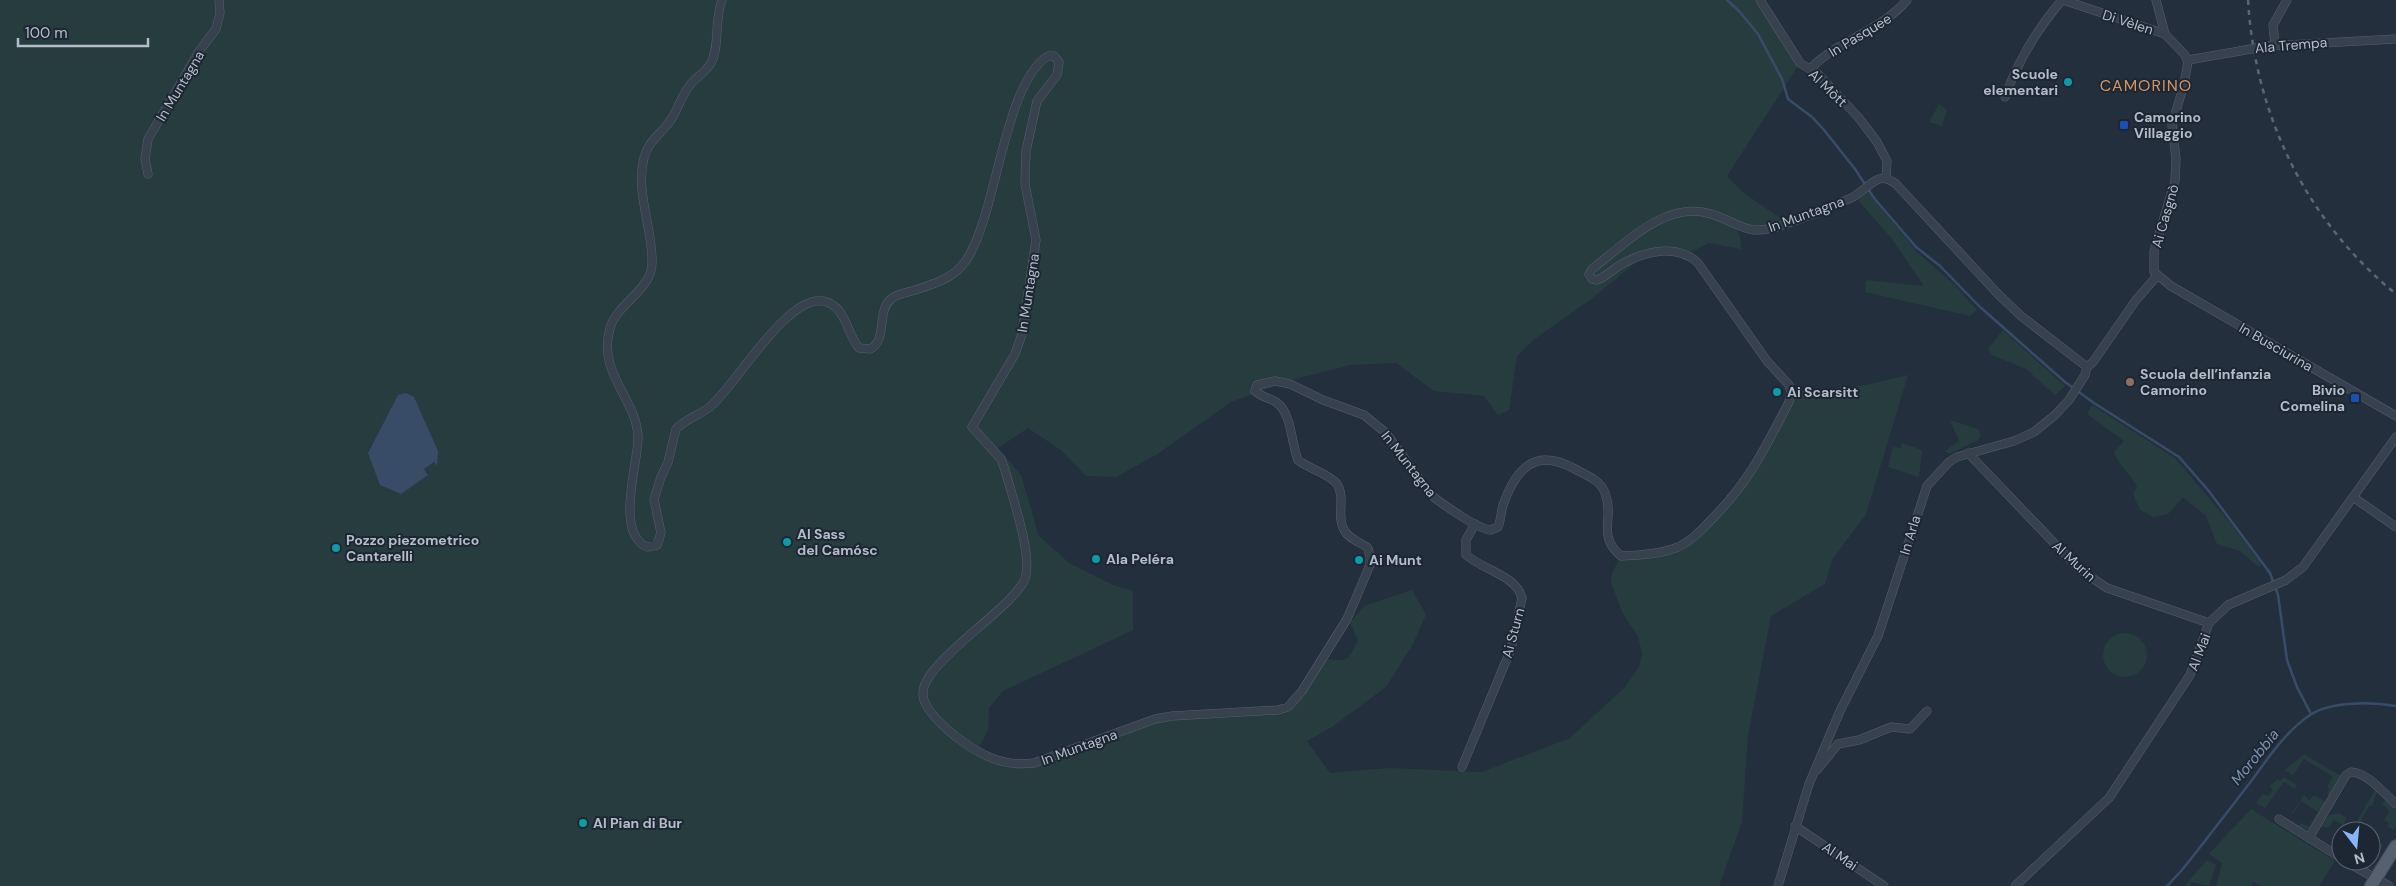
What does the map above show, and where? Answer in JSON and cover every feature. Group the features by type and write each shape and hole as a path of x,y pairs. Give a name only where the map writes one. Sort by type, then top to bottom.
{"main road":[{"path":"2373,883 2396,846"}],"street":[{"name":"In Muntagna","path":"148,174 145,159 148,139 200,50 216,29 220,14 219,0"},
{"name":"In Muntagna","path":"722,0 717,14 716,40 712,61 689,86 669,122 656,135 646,152 642,167 652,269 642,286 613,320 607,342 609,365 638,434 631,489 630,515 639,541 644,546 650,548 657,545 661,536 654,499 668,462 676,429 718,400 785,317 810,303 826,302 833,306 844,318 857,346 864,350 870,349 876,345 879,339 883,313 891,299 947,278 962,265 977,238 1016,108 1030,74 1048,56 1054,56 1060,65 1057,74 1037,101 1026,151 1024,184 1036,240 1022,334 1011,362 972,427 1002,462 1026,549 1026,571 1024,580 1003,605 938,665 924,687 923,695 929,709 950,732 990,759 1018,765 1034,763 1155,719 1172,716 1278,710 1288,706 1302,691 1347,619 1362,586 1370,557 1368,548 1350,537 1344,530 1341,523 1340,492 1337,484 1298,460 1285,413 1277,403 1260,396 1255,391 1257,385 1275,381 1290,384 1323,400 1364,416 1386,433 1431,495 1475,524 1492,530 1498,527 1507,494 1521,472 1536,460 1547,458 1567,465 1591,477 1602,486 1609,506 1606,536 1613,550 1621,556 1654,553 1678,547 1703,528 1730,502 1753,471 1789,402 1791,392 1789,385 1767,361 1698,263 1684,252 1659,251 1618,266 1597,280 1592,279 1589,274 1645,228 1676,213 1696,212 1711,214 1745,229 1766,230 1792,222 1856,195 1875,181 1886,178"},
{"name":"Al Mòtt","path":"1760,0 1800,63 1811,68 1859,118 1877,142 1887,161 1886,178"},
{"name":"In Pasquee","path":"1811,68 1840,46 1896,14 1907,0"},
{"name":"Di Vèlen","path":"2063,0 2165,34"},
{"path":"2006,97 2015,72 2038,29 2063,0"},
{"path":"2156,0 2165,34 2188,60"},
{"path":"2275,45 2273,25 2287,0"},
{"name":"Ala Trempa","path":"2188,60 2275,45 2396,38"},
{"name":"Ai Casgnò","path":"2157,276 2153,267 2154,251 2175,181 2176,158 2172,125 2184,84 2188,60"},
{"path":"1886,178 1903,190 1998,294 2021,316 2087,367"},
{"name":"In Arla","path":"1778,886 1795,826 1814,773 1840,711 1878,636 1924,491 1930,481 1949,462 1968,453 2014,442 2034,432 2055,415 2069,400 2081,382 2087,367 2093,362 2136,300 2157,276"},
{"name":"In Busciurina","path":"2157,276 2396,416"},
{"name":"Al Mai","path":"2015,886 2109,798 2190,675 2209,623 2228,605 2280,583 2303,567 2396,438"},
{"name":"Al Murin","path":"1968,453 2079,569 2093,579 2107,588 2209,623"},
{"path":"2354,497 2396,527"},
{"name":"Ai Sturn","path":"1462,767 1511,649 1522,598 1520,590 1512,583 1466,555 1466,540 1475,524"},
{"path":"1814,773 1838,744 1859,740 1891,727 1910,729 1927,711"},
{"path":"2309,838 2346,776 2351,772 2358,772 2376,784 2396,804"},
{"path":"2279,819 2331,852"},
{"name":"Al Mai","path":"1795,826 1884,886"},
{"path":"2358,871 2373,883 2389,886"}],"green space":[{"path":"0,0 1760,0 1800,63 1727,176 1744,193 1783,220 1763,226 1734,225 1740,236 1741,249 1709,243 1693,251 1650,251 1590,300 1533,340 1517,356 1509,410 1498,415 1484,396 1434,391 1396,363 1350,365 1288,381 1231,402 1156,455 1116,477 1086,476 1062,451 1028,428 998,448 1021,475 1039,536 1069,563 1113,585 1133,591 1133,630 1003,691 989,708 988,730 977,751 1018,765 1155,719 1278,710 1296,700 1327,659 1344,660 1350,656 1358,640 1350,623 1364,606 1412,590 1426,615 1413,644 1386,687 1332,727 1307,741 1330,773 1389,768 1482,772 1570,738 1625,687 1639,667 1642,654 1638,636 1623,614 1611,583 1612,573 1621,556 1678,547 1730,502 1789,402 1803,390 1862,386 1908,375 1866,514 1832,560 1825,584 1771,616 1748,735 1742,822 1719,886 0,886","holes":["398,395 437,466 434,462 424,469 428,475 368,453"]},
{"path":"1939,104 1947,110 1942,126 1929,122"},
{"path":"1868,192 1918,253 1956,286 1977,310 1970,316 1865,292 1866,280 1924,286 1892,239 1858,200"},
{"path":"2003,330 2065,386 2055,395 2026,369 1992,355 1988,349"},
{"path":"2092,405 2175,458 2232,525 2262,565 2259,567 2240,551 2217,544 2206,516 2183,497 2168,514 2153,517 2140,510 2133,494 2137,486 2114,452 2124,441 2087,414"},
{"path":"1950,420 1978,429 1981,435 1978,440 1949,454 1945,451 1959,441"},
{"path":"1902,443 1922,450 1919,477 1888,467 1893,447 1901,448"},
{"path":"2129,633 2141,639 2146,646 2146,664 2141,671 2134,676 2121,677 2109,671 2104,664 2103,651 2109,639 2116,634"},
{"path":"2304,754 2341,776 2330,795 2327,794 2329,789 2327,787 2333,777 2304,759 2293,775 2285,770"},
{"path":"2284,777 2297,785 2294,789 2284,782 2265,808 2256,803 2263,794 2268,796 2273,791 2270,786 2277,779 2280,781"},
{"path":"2375,790 2377,792 2372,806 2369,806 2362,821 2357,821"},
{"path":"2304,795 2309,800 2314,795 2326,802 2308,830 2298,826 2300,823 2309,826 2318,812 2301,801 2292,813"},
{"path":"2386,800 2396,811 2396,826 2394,830 2388,827 2389,823 2384,820 2389,813 2382,804"},
{"path":"2251,809 2331,859 2331,867 2319,886 2260,886 2253,882 2252,886 2216,886 2222,863 2209,854"},
{"path":"2339,813 2347,818 2345,821 2331,821 2328,828 2321,826 2329,815"},
{"path":"2207,860 2216,865 2209,886 2191,882 2190,886 2184,886"}],"water":[{"path":"406,393 414,397 438,451 437,466 434,462 424,469 428,475 401,494 380,485 368,453 398,395"}],"waterway":[{"path":"1727,0 1758,34 1782,79 1788,99 1812,117 1824,130 1855,169 1874,198 1916,247 1940,266 1979,306 2065,382 2094,403 2179,457 2208,490 2270,573 2278,595 2287,660 2297,687 2311,714"},
{"name":"Morobbia","path":"2167,886 2191,859 2278,745 2301,721 2319,710 2341,705 2364,703 2396,706"}],"railway":[{"path":"2248,0 2253,43 2261,84 2274,124 2291,163 2311,199 2336,233 2364,265 2396,294"}],"place":[{"name":"Scuole elementari","path":"2068,82"},
{"name":"Camorino Villaggio","path":"2124,125"},
{"name":"Scuola dell’infanzia Camorino","path":"2130,382"},
{"name":"Ai Scarsitt","path":"1777,392"},
{"name":"Bivio Comelina","path":"2355,398"},
{"name":"Al Sass del Camósc","path":"787,542"},
{"name":"Pozzo piezometrico Cantarelli","path":"336,548"},
{"name":"Ala Peléra","path":"1096,559"},
{"name":"Ai Munt","path":"1359,560"},
{"name":"Al Pian di Bur","path":"583,823"}],"district":[{"name":"CAMORINO","path":"2146,85"}]}
